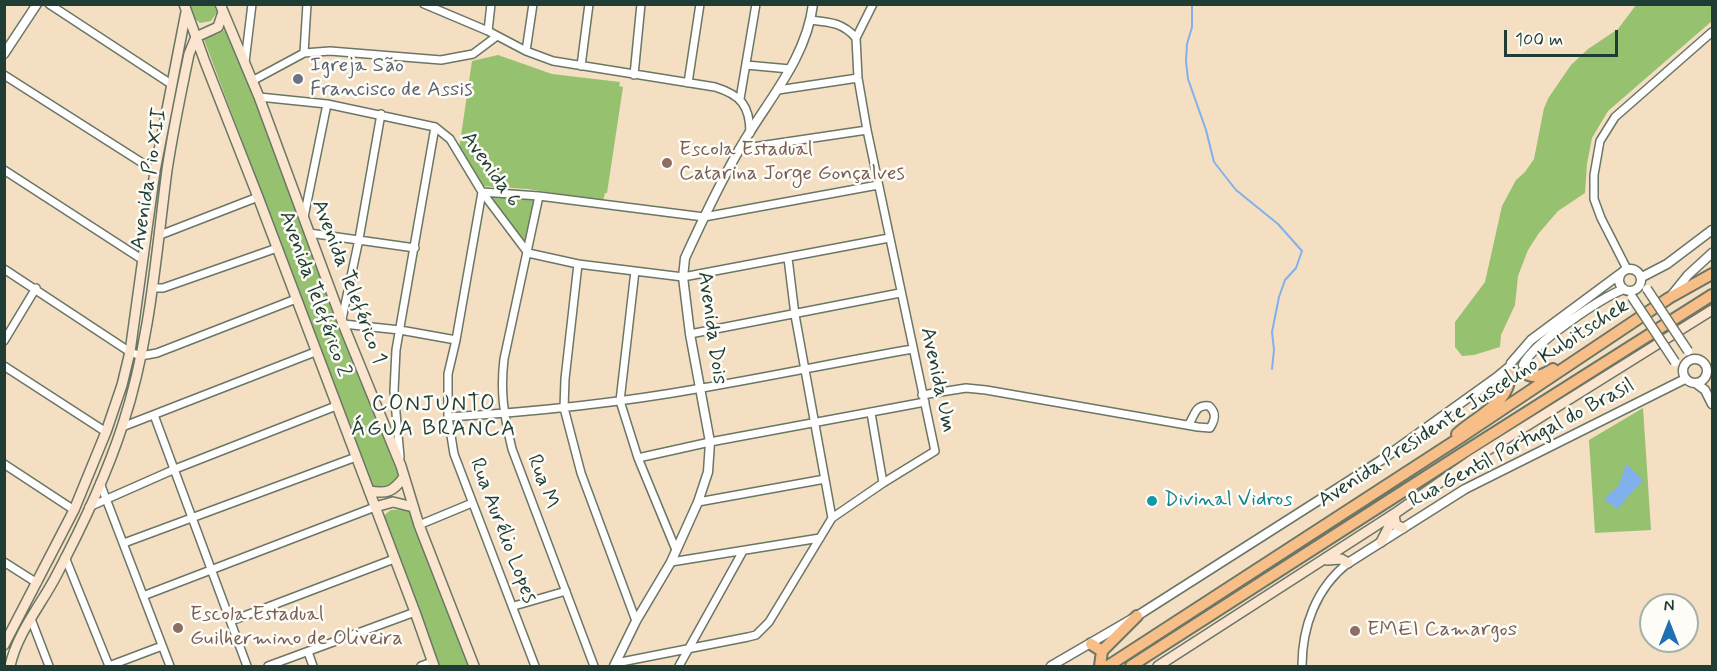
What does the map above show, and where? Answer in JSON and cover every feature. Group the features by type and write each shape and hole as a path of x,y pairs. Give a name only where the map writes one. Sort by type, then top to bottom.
{"highway":[{"name":"Avenida Presidente Juscelino Kubitschek","path":"1108,666 1589,353 1669,298 1713,274"},
{"name":"Avenida Presidente Juscelino Kubitschek","path":"1131,666 1713,295"},
{"path":"1523,369 1530,376 1539,376 1589,353"},
{"path":"1435,454 1469,422 1500,401 1507,390 1510,368"},
{"path":"1100,666 1102,651 1137,616"},
{"path":"1091,645 1102,651"}],"main road":[{"name":"Avenida Pio XII","path":"4,645 74,510 106,432 122,385 130,352 155,171 185,7"},
{"name":"Avenida Pio XII","path":"9,662 55,578 100,483 122,427 141,356 168,168 188,63 196,37 185,7"},
{"name":"Avenida Teleférico 1","path":"222,8 259,97 343,322 401,466 419,525 474,666"},
{"path":"196,37 214,31 218,27 222,8"},
{"name":"Avenida Teleférico 2","path":"196,37 433,664"},
{"path":"188,63 196,60 204,62"},
{"path":"1158,666 1395,514 1475,458 1713,310"},
{"path":"369,492 383,494 397,487 404,477"},
{"path":"375,507 393,502 413,507"},
{"path":"1395,514 1396,525 1403,528"},
{"path":"1381,542 1395,514"},
{"path":"1319,562 1337,558 1348,563"}],"street":[{"path":"4,54 37,4"},
{"path":"49,4 171,84"},
{"path":"245,64 252,4"},
{"path":"304,53 307,4"},
{"path":"424,4 553,61 729,92 740,99 747,111 750,133"},
{"path":"488,32 491,4"},
{"path":"526,51 533,4"},
{"path":"581,66 590,4"},
{"path":"634,75 641,4"},
{"path":"688,83 700,4"},
{"path":"740,99 756,4"},
{"name":"Avenida Dois","path":"615,665 636,621 671,562 698,502 708,472 710,442 690,334 683,277 686,258 739,149 790,69 811,20 813,4"},
{"path":"811,20 834,22 843,26 856,38 873,4"},
{"path":"1624,271 1594,199 1594,175 1600,141 1615,117 1713,32"},
{"path":"252,81 304,53 330,51 441,60 473,54 497,36"},
{"name":"Avenida Um","path":"615,665 756,635 769,622 832,518 935,451 867,130 858,78 856,38"},
{"path":"746,65 790,69"},
{"path":"4,75 155,171"},
{"path":"778,90 858,78"},
{"name":"Avenida 6","path":"259,97 327,104 435,127 450,139 482,192 528,253"},
{"path":"304,219 327,104"},
{"path":"381,114 343,322 456,340"},
{"path":"401,466 395,412 394,371 435,127"},
{"path":"739,149 867,130"},
{"path":"4,170 143,260"},
{"path":"482,192 539,196 704,217 878,185"},
{"path":"295,194 303,196 309,191"},
{"name":"Rua Aurélio Lopes","path":"482,192 448,374 448,417 454,454 514,606 534,666"},
{"name":"Rua M","path":"539,196 504,359 501,386 504,414 512,449 594,666"},
{"path":"160,235 258,197"},
{"path":"1510,368 1518,376 1532,352 1563,328 1601,300 1637,289 1642,279 1667,264 1713,230"},
{"path":"309,233 415,248"},
{"path":"528,253 578,264 683,277 889,238"},
{"path":"152,288 163,288 277,248"},
{"path":"1669,298 1688,275 1713,253"},
{"path":"788,258 795,315 832,518"},
{"path":"578,264 564,379 564,408 581,473 636,621"},
{"path":"4,269 130,352 141,356 157,353 296,299"},
{"path":"1510,368 1531,340 1624,271 1637,270 1691,355 1709,368 1704,380 1697,384 1691,383 1684,376 1619,281 1624,271"},
{"path":"635,271 620,401 638,458 676,549"},
{"path":"4,341 36,288"},
{"path":"690,334 900,293"},
{"path":"448,417 504,414 620,401 914,349"},
{"path":"122,427 315,352"},
{"path":"1684,376 1685,364 1691,355"},
{"path":"1051,666 1091,645 1380,461 1518,361 1523,369"},
{"path":"4,366 106,432"},
{"name":"Rua Gentil Portugal do Brasil","path":"1304,666 1302,657 1309,618 1320,594 1336,573 1348,563 1465,489 1684,376"},
{"path":"1697,384 1711,401"},
{"path":"638,458 710,442 872,413 966,388 997,392 1188,425 1210,428 1215,420 1215,413 1209,406 1198,408 1188,425"},
{"path":"89,507 175,469 336,406"},
{"path":"384,426 393,418 395,412"},
{"path":"872,413 884,483"},
{"path":"154,415 247,666"},
{"path":"123,543 356,457"},
{"path":"4,464 74,510"},
{"path":"698,502 825,478"},
{"path":"100,483 170,666"},
{"path":"419,525 472,503"},
{"path":"143,596 375,507"},
{"path":"671,562 820,538"},
{"path":"679,666 743,551"},
{"path":"65,557 109,666 162,646"},
{"path":"231,621 394,559"},
{"path":"4,562 37,583"},
{"path":"55,578 64,577 75,580"},
{"path":"514,606 566,591"},
{"path":"267,666 415,612"},
{"path":"32,619 49,666"},
{"path":"308,652 313,666"},
{"path":"421,666 433,664"}],"green space":[{"path":"189,5 214,5 217,12 211,21 200,23 193,17"},
{"path":"1636,5 1712,5 1712,21 1608,111 1592,138 1585,193 1558,211 1528,250 1518,276 1515,305 1501,335 1500,347 1462,356 1455,347 1455,322 1485,282 1502,206 1516,180 1534,159 1544,108 1549,97 1571,65 1588,49 1618,29"},
{"path":"227,28 398,475 391,485 373,488 203,37 218,34"},
{"path":"498,55 552,74 620,82 619,86 623,87 607,193 603,201 528,189 481,186 459,149 472,61"},
{"path":"482,192 539,196 528,253"},
{"path":"1643,408 1651,530 1595,533 1589,440"},
{"path":"391,510 412,511 470,666 438,666 383,516"}],"water":[{"path":"1626,464 1643,480 1617,509 1604,499 1619,485"}],"waterway":[{"path":"1192,4 1192,27 1187,44 1186,61 1188,79 1206,130 1214,162 1236,190 1278,224 1302,251 1296,268 1285,280 1279,297 1272,332 1274,350 1272,369"}],"place":[{"name":"Igreja São Francisco de Assis","path":"298,79"},
{"name":"Escola Estadual Catarina Jorge Gonçalves","path":"667,163"},
{"name":"Divinal Vidros","path":"1152,501"},
{"name":"Escola Estadual Guilhermino de Oliveira","path":"178,628"},
{"name":"EMEI Camargos","path":"1355,631"}],"district":[{"name":"CONJUNTO ÁGUA BRANCA","path":"434,418"}]}
